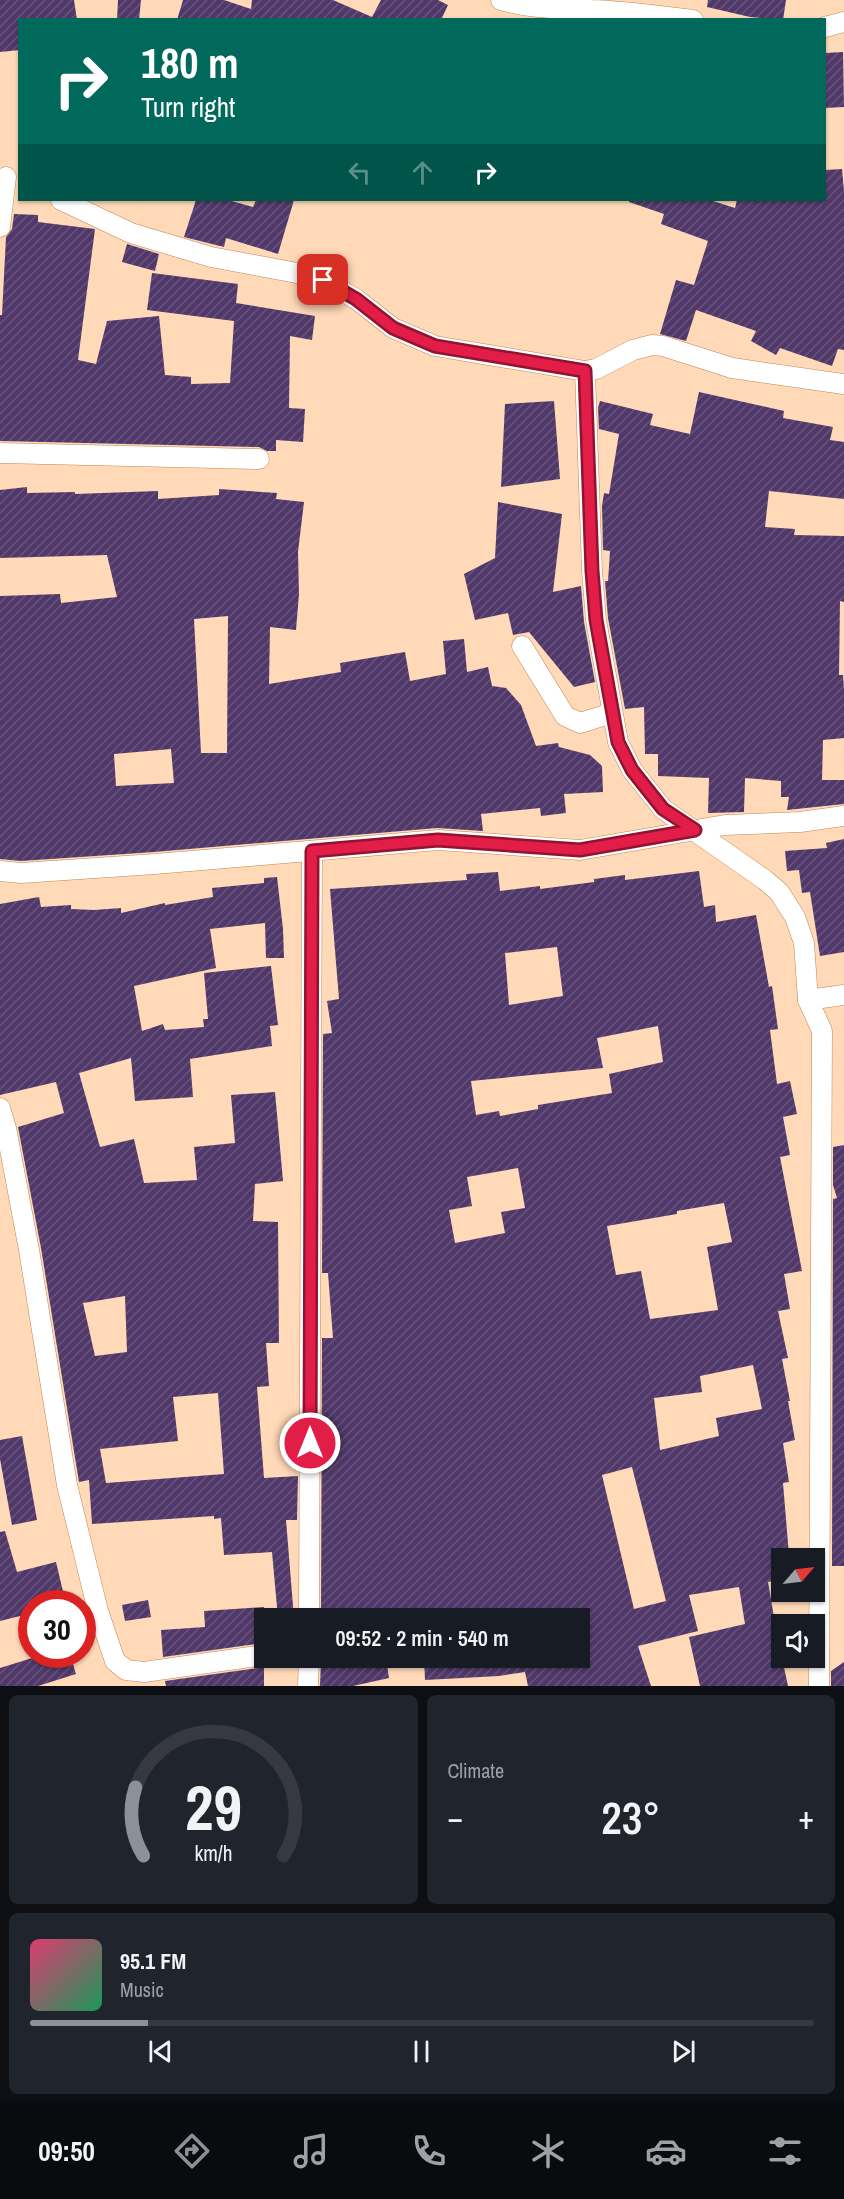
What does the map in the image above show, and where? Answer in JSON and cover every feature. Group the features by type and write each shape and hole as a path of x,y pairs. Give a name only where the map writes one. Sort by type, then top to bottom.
{"street":[{"path":"501,0 522,6 562,10 591,9 674,18"},
{"path":"826,27 844,22"},
{"path":"0,227 8,178"},
{"path":"63,201 130,233 211,257 323,280 356,299 393,328 435,346 585,371 596,369 633,350 652,345 663,346 732,368 844,384"},
{"path":"585,371 592,571 596,620 618,742 632,770 663,809 765,880 789,905 804,943 808,1000 822,1031 819,1686"},
{"path":"0,453 259,459"},
{"path":"522,646 565,716 580,723 612,713"},
{"path":"0,871 21,873 438,840 580,850 725,825 800,822 844,816"},
{"path":"309,1608 312,851"},
{"path":"808,1000 844,995"},
{"path":"0,1108 6,1128 29,1250 67,1485 98,1611 115,1661 126,1670 144,1672 254,1656"},
{"path":"308,1686 309,1668"}],"building":[{"path":"0,0 74,0 77,18 18,18 18,50 0,52"},
{"path":"118,0 141,0 139,18 117,18"},
{"path":"183,0 224,0 251,9 252,0 333,0 372,17 381,0 438,0 448,5 442,18 178,18"},
{"path":"708,0 786,0 783,18 750,17 707,7"},
{"path":"843,52 844,107 826,108 826,53"},
{"path":"842,169 844,191 844,350 838,349 832,366 780,348 776,355 751,341 756,331 696,310 686,341 660,334 676,280 694,285 708,241 661,224 664,214 629,201 713,201 735,208 737,201 826,201 826,170"},
{"path":"196,201 232,201 253,207 256,201 294,201 278,254 226,238 224,247 184,237"},
{"path":"14,214 38,215 38,222 95,229 78,360 96,364 107,321 159,316 165,375 191,377 191,384 230,383 234,321 147,310 152,273 238,284 236,303 315,316 312,340 290,336 289,408 305,409 303,442 276,440 276,451 267,451 259,447 0,441 0,315 2,315 6,237 12,229"},
{"path":"127,244 159,254 155,271 122,262"},
{"path":"699,392 784,411 783,418 833,427 830,440 844,442 844,499 769,491 765,527 795,529 794,535 844,536 844,602 840,601 839,675 843,675 844,738 823,740 822,780 844,780 844,804 787,810 789,797 781,797 781,781 745,778 744,812 708,813 709,778 658,776 658,754 645,754 644,707 625,709 608,618 605,581 608,581 610,551 603,550 602,506 604,493 609,494 619,434 599,429 598,408 600,401 653,414 650,425 690,434"},
{"path":"554,401 560,479 501,487 505,404"},
{"path":"27,487 27,493 75,492 75,494 158,491 158,499 219,495 219,489 277,493 276,499 304,502 298,552 299,594 296,630 270,627 269,684 341,672 340,663 405,652 410,681 446,674 443,641 464,639 467,672 488,667 492,686 506,688 521,705 536,746 558,743 559,747 590,755 602,766 603,792 564,794 566,813 541,816 540,808 481,814 483,831 437,828 154,852 21,861 0,859 0,596 60,594 61,603 117,597 107,555 0,558 0,490","holes":["228,616 227,753 201,753 194,619","171,749 174,783 116,786 114,754"]},
{"path":"498,502 562,514 553,592 581,586 584,622 595,682 574,687 529,632 513,635 508,613 475,620 464,574 495,558"},
{"path":"844,839 844,952 820,956 810,892 802,893 799,870 787,871 785,851 827,848 826,843"},
{"path":"699,871 704,907 715,905 716,922 756,915 769,987 772,986 778,1029 770,1030 777,1084 790,1081 797,1114 783,1117 790,1155 780,1157 802,1271 784,1274 790,1309 778,1311 788,1358 782,1359 795,1440 783,1443 789,1482 783,1483 788,1548 771,1548 771,1581 768,1582 773,1614 771,1614 771,1668 784,1668 788,1686 700,1686 689,1637 745,1624 739,1587 689,1595 698,1631 638,1646 651,1686 528,1686 525,1672 499,1676 425,1680 424,1668 590,1668 590,1608 321,1608 322,1338 333,1338 328,1273 322,1273 323,1034 332,1033 327,1001 339,999 330,889 467,880 466,874 498,872 500,891 540,886 540,889 594,882 594,879 625,875 625,880","holes":["557,947 563,996 509,1005 505,953","658,1026 663,1062 609,1074 612,1093 538,1105 538,1109 500,1116 499,1111 476,1115 471,1081 603,1068 597,1038","518,1168 525,1208 501,1212 505,1233 455,1243 449,1210 472,1206 467,1177","724,1203 732,1242 707,1247 718,1310 650,1319 641,1271 616,1275 607,1226","753,1365 762,1409 716,1418 719,1436 660,1450 654,1398 702,1392 700,1376","632,1467 666,1601 634,1609 602,1475"]},
{"path":"277,877 284,958 266,958 265,923 210,929 216,968 134,986 142,1031 163,1024 165,1030 204,1027 203,1019 208,1019 204,973 271,966 278,1025 270,1026 272,1046 190,1059 193,1097 135,1101 131,1058 79,1073 100,1147 134,1139 144,1183 197,1180 194,1147 235,1143 231,1095 275,1092 283,1181 255,1184 253,1221 278,1222 279,1343 266,1343 269,1386 257,1387 264,1478 298,1476 297,1520 286,1520 293,1608 277,1608 272,1552 224,1555 221,1518 214,1519 214,1516 92,1524 89,1480 79,1482 41,1248 18,1127 64,1113 56,1082 0,1095 0,904 39,897 41,907 71,905 71,909 121,908 121,913 165,903 165,905 213,897 212,888 264,883 264,878","holes":["125,1296 127,1352 95,1356 83,1303","218,1393 224,1474 106,1483 100,1449 178,1441 173,1397"]},
{"path":"844,1145 844,1566 832,1566 833,1199 837,1198 833,1185 833,1147"},
{"path":"22,1436 37,1520 12,1525 0,1459 0,1440"},
{"path":"5,1531 17,1572 56,1562 63,1590 18,1590 18,1616 0,1621 0,1532"},
{"path":"148,1600 151,1617 125,1621 122,1605"},
{"path":"264,1607 254,1608 254,1644 163,1657 161,1630 205,1627 204,1611"},
{"path":"18,1662 18,1668 74,1668 76,1674 38,1686 0,1686 0,1668"},
{"path":"844,1662 844,1686 831,1686 831,1671"},
{"path":"264,1668 264,1686 166,1686 165,1681"},
{"path":"321,1668 388,1668 389,1678 353,1686 320,1686"}],"route":[{"path":"310,1443 312,851 438,840 580,850 695,830 663,809 647,791 632,770 618,742 596,620 592,571 585,371 435,346 393,328 356,299 323,280"}]}
